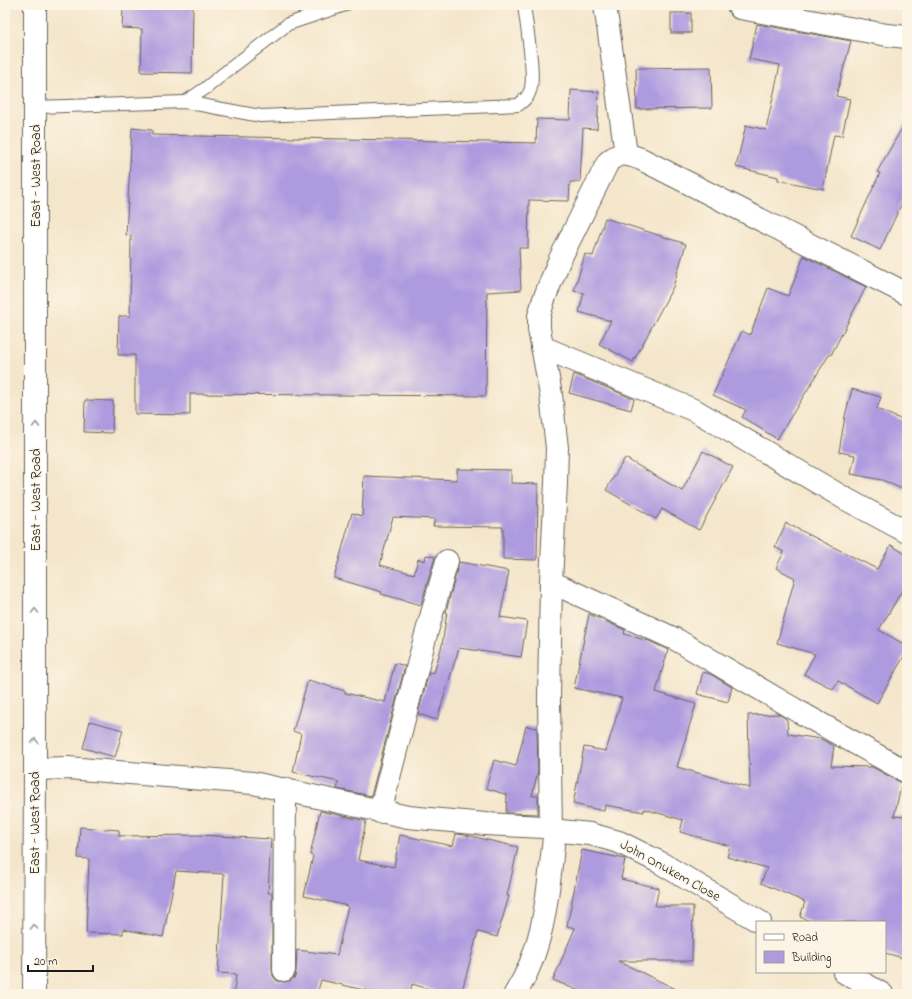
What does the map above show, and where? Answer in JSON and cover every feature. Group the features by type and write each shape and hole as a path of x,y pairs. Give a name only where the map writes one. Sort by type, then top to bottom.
{"street":[{"name":"East - West Road","path":"34,994 35,5"},
{"path":"604,5 626,154"},
{"path":"738,5 740,8 887,35 907,37"},
{"path":"516,994 527,973 540,936 554,837 551,830 548,699 556,448 551,394 539,329 540,316 544,299 559,261 608,162 616,155 626,154 641,159 907,294"},
{"path":"542,347 696,411 844,498 907,532"},
{"path":"380,812 425,638 447,561"},
{"path":"551,582 677,640 794,709 907,772"},
{"name":"John Onukem Close","path":"35,769 68,768 253,783 408,817 485,824 544,827 551,830 590,834 619,842 659,862 758,921"},
{"path":"284,970 285,789"},
{"path":"846,973 882,994"}],"lane":[{"path":"185,102 206,88 288,24 345,5"},
{"path":"36,106 185,102 261,116 518,105 528,97 531,90 533,75 524,5"}],"building":[{"path":"143,5 193,5 192,73 141,72 142,29 122,28 123,9 142,9"},
{"path":"671,13 691,13 691,33 671,33"},
{"path":"757,24 851,41 836,96 850,99 842,136 834,135 823,189 778,180 778,177 736,167 746,125 766,130 780,65 749,59"},
{"path":"711,67 712,108 637,109 636,68"},
{"path":"571,90 599,92 597,129 583,128 580,182 570,182 569,201 529,200 528,248 519,248 521,290 487,292 486,396 190,394 190,415 135,414 135,355 118,355 119,316 130,316 131,236 126,235 132,128 152,130 152,135 536,143 537,119 570,120"},
{"path":"907,119 907,192 880,250 851,236 880,173 877,172"},
{"path":"605,218 686,244 673,287 633,362 599,344 611,321 579,312 584,293 574,291 585,254 593,256"},
{"path":"804,256 866,287 831,355 829,355 777,439 742,417 746,410 713,395 742,331 750,335 768,288 788,296"},
{"path":"574,374 634,399 631,410 569,393"},
{"path":"852,389 881,397 877,409 907,422 907,491 882,480 851,474 855,455 839,452 845,416"},
{"path":"85,400 113,401 112,433 84,432"},
{"path":"703,451 733,467 699,530 662,509 656,519 606,490 625,458 682,491"},
{"path":"457,469 511,470 511,483 538,484 537,560 503,559 503,527 433,526 435,519 393,517 380,565 414,574 418,559 425,561 426,555 435,557 421,605 381,594 382,592 334,578 352,513 362,516 364,476 457,480"},
{"path":"786,523 877,569 891,545 907,555 907,582 879,630 907,646 907,651 877,703 838,681 833,689 804,674 815,654 777,643 795,578 776,568 784,552 775,547"},
{"path":"459,562 509,571 500,617 527,621 521,657 459,648 437,720 418,714 429,672 434,673 442,645 446,612"},
{"path":"589,614 625,630 624,634 649,641 668,650 656,692 696,704 677,767 750,788 748,715 779,714 787,720 788,734 821,739 834,746 831,766 872,767 902,783 894,816 907,817 907,959 886,953 886,921 810,921 800,917 805,902 761,883 767,868 727,857 730,846 680,832 683,820 644,809 644,812 605,805 604,811 573,804 584,747 606,751 622,698 574,688"},
{"path":"395,663 405,666 371,796 337,789 339,782 293,772 301,734 293,731 308,680 345,691 345,693 385,702"},
{"path":"703,672 710,674 732,687 728,702 697,694"},
{"path":"90,721 123,730 115,757 83,748"},
{"path":"526,726 537,728 538,771 532,796 538,796 538,814 506,813 507,795 486,788 494,760 516,766"},
{"path":"320,811 366,821 358,860 394,867 400,835 453,846 456,834 466,835 518,847 507,896 509,896 497,937 478,932 461,994 446,994 412,984 410,994 381,994 321,980 317,994 234,994 236,974 218,973 224,874 176,871 163,937 123,929 123,934 86,933 89,859 78,858 80,827 119,830 119,836 200,835 271,839 268,893 272,893 272,970 273,976 277,981 290,981 295,977 297,950 337,955 348,906 304,896 313,856 310,855"},
{"path":"582,850 625,859 621,879 659,888 655,906 693,906 692,961 618,961 686,994 586,994 553,980 575,928 567,926"}]}
